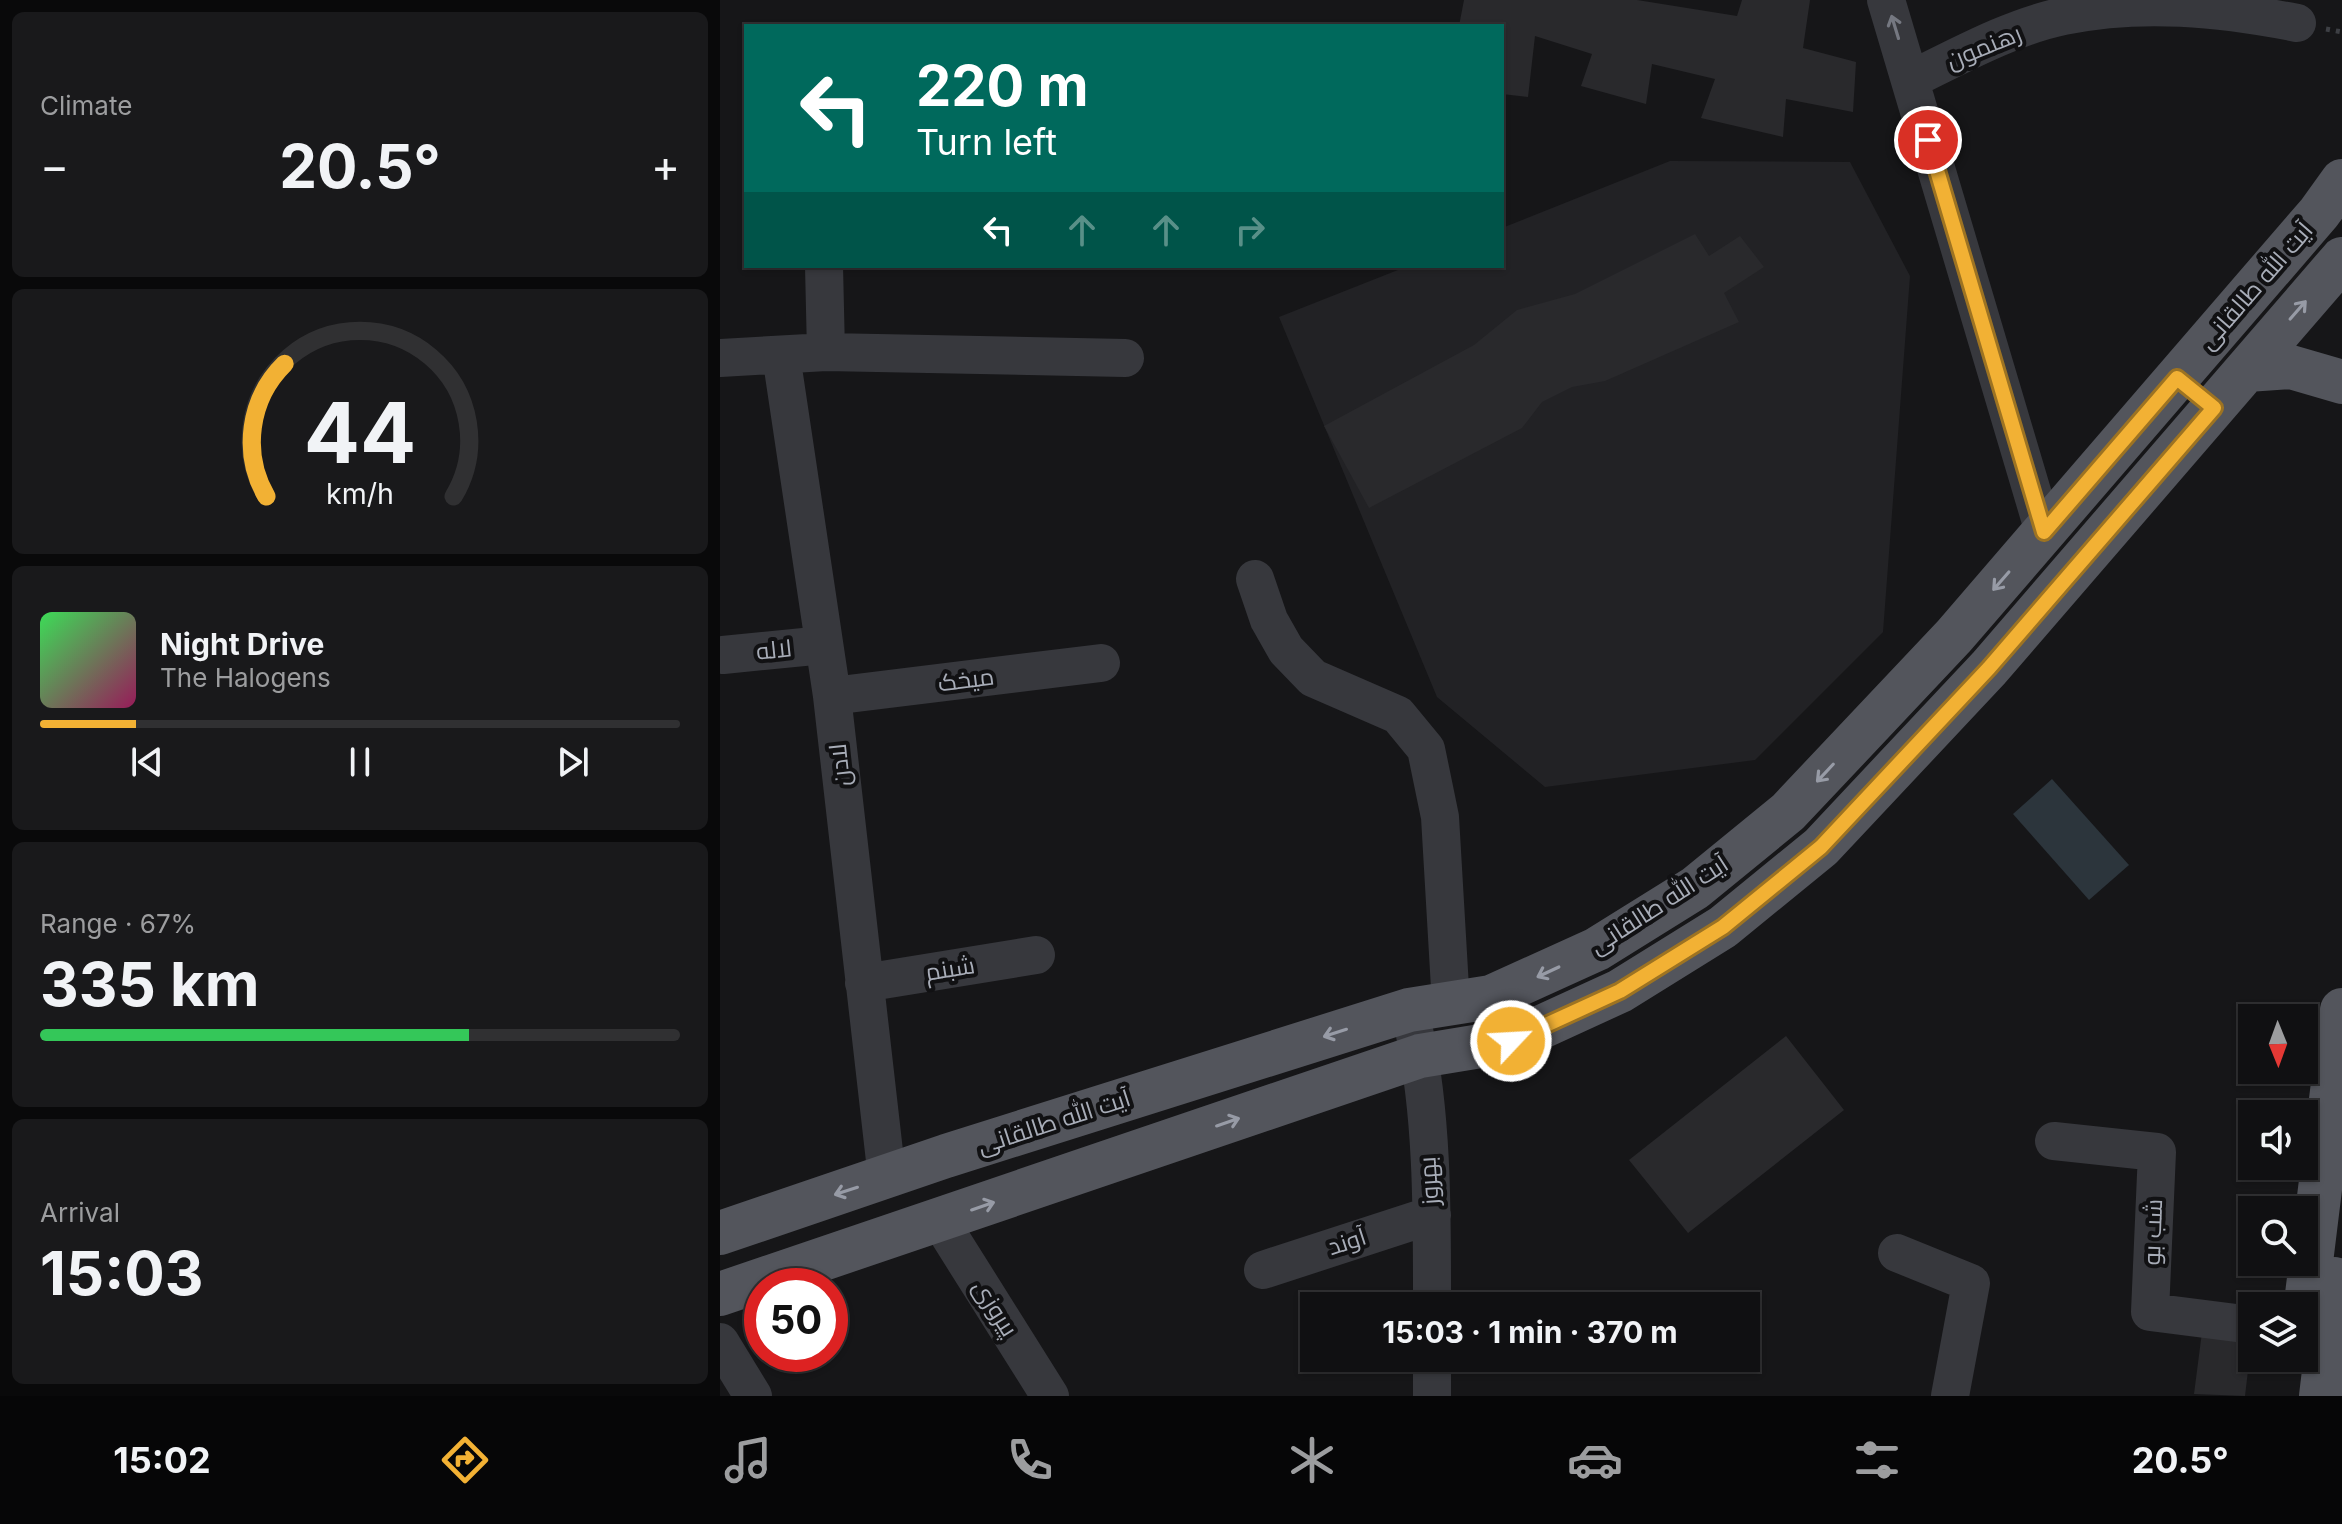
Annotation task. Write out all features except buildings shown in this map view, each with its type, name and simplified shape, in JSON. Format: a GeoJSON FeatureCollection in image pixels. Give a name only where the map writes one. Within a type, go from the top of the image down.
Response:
{"type":"FeatureCollection","features":[{"type":"Feature","properties":{"kind":"main road","name":"آیت الله طالقانی"},"geometry":{"type":"LineString","coordinates":[[720,1233],[1430,1007],[1491,997],[1597,949],[1695,888],[1788,812],[1954,636],[2319,213],[2342,181]]}},
{"type":"Feature","properties":{"kind":"main road","name":"آیت الله طالقانی"},"geometry":{"type":"LineString","coordinates":[[720,1294],[1420,1056],[1511,1041],[1620,991],[1723,927],[1821,847],[1989,668],[2342,259]]}},
{"type":"Feature","properties":{"kind":"main road"},"geometry":{"type":"LineString","coordinates":[[2247,370],[2291,367],[2342,382]]}},
{"type":"Feature","properties":{"kind":"main road"},"geometry":{"type":"LineString","coordinates":[[2177,378],[2214,408]]}},
{"type":"Feature","properties":{"kind":"main road"},"geometry":{"type":"LineString","coordinates":[[2307,1292],[2342,1010]]}},
{"type":"Feature","properties":{"kind":"main road"},"geometry":{"type":"LineString","coordinates":[[2321,1396],[2342,1225]]}},
{"type":"Feature","properties":{"kind":"main road"},"geometry":{"type":"LineString","coordinates":[[2294,1396],[2297,1372]]}},
{"type":"Feature","properties":{"kind":"street"},"geometry":{"type":"LineString","coordinates":[[1886,0],[2044,532]]}},
{"type":"Feature","properties":{"kind":"street","name":"رهنمون"},"geometry":{"type":"LineString","coordinates":[[1910,80],[1970,50],[2062,16],[2125,7],[2193,7],[2297,23]]}},
{"type":"Feature","properties":{"kind":"street"},"geometry":{"type":"LineString","coordinates":[[824,268],[826,352]]}},
{"type":"Feature","properties":{"kind":"street"},"geometry":{"type":"LineString","coordinates":[[720,358],[826,352],[1125,358]]}},
{"type":"Feature","properties":{"kind":"street","name":"لادن"},"geometry":{"type":"LineString","coordinates":[[781,355],[832,696],[887,1178]]}},
{"type":"Feature","properties":{"kind":"street","name":"بهروز"},"geometry":{"type":"LineString","coordinates":[[1255,579],[1269,620],[1286,650],[1313,678],[1398,715],[1426,749],[1440,817],[1430,1007],[1420,1056],[1432,1215],[1432,1292]]}},
{"type":"Feature","properties":{"kind":"street","name":"لاله"},"geometry":{"type":"LineString","coordinates":[[723,655],[824,645]]}},
{"type":"Feature","properties":{"kind":"street","name":"میخک"},"geometry":{"type":"LineString","coordinates":[[832,696],[1101,663]]}},
{"type":"Feature","properties":{"kind":"street","name":"شبنم"},"geometry":{"type":"LineString","coordinates":[[864,983],[1036,955]]}},
{"type":"Feature","properties":{"kind":"street","name":"شب بو"},"geometry":{"type":"LineString","coordinates":[[2054,1141],[2157,1152],[2150,1312],[2238,1323]]}},
{"type":"Feature","properties":{"kind":"street","name":"آوند"},"geometry":{"type":"LineString","coordinates":[[1263,1270],[1432,1215]]}},
{"type":"Feature","properties":{"kind":"street","name":"پیروزی"},"geometry":{"type":"LineString","coordinates":[[940,1221],[1050,1396]]}},
{"type":"Feature","properties":{"kind":"street"},"geometry":{"type":"LineString","coordinates":[[1897,1253],[1971,1283],[1950,1396]]}},
{"type":"Feature","properties":{"kind":"street"},"geometry":{"type":"LineString","coordinates":[[720,1342],[753,1396]]}},
{"type":"Feature","properties":{"kind":"street"},"geometry":{"type":"LineString","coordinates":[[1432,1372],[1432,1396]]}},
{"type":"Feature","properties":{"kind":"shaded area"},"geometry":{"type":"Polygon","coordinates":[[[1670,161],[1850,162],[1910,276],[1883,632],[1755,760],[1545,787],[1437,697],[1279,317],[1403,268],[1504,268],[1504,227],[1670,161]]]}},
{"type":"Feature","properties":{"kind":"shaded area"},"geometry":{"type":"Polygon","coordinates":[[[2052,779],[2129,865],[2089,900],[2013,814],[2052,779]]]}},
{"type":"Feature","properties":{"kind":"route"},"geometry":{"type":"LineString","coordinates":[[1511,1041],[1620,991],[1723,927],[1821,847],[1989,668],[2214,408],[2177,378],[2044,532],[1928,140]]}}]}
